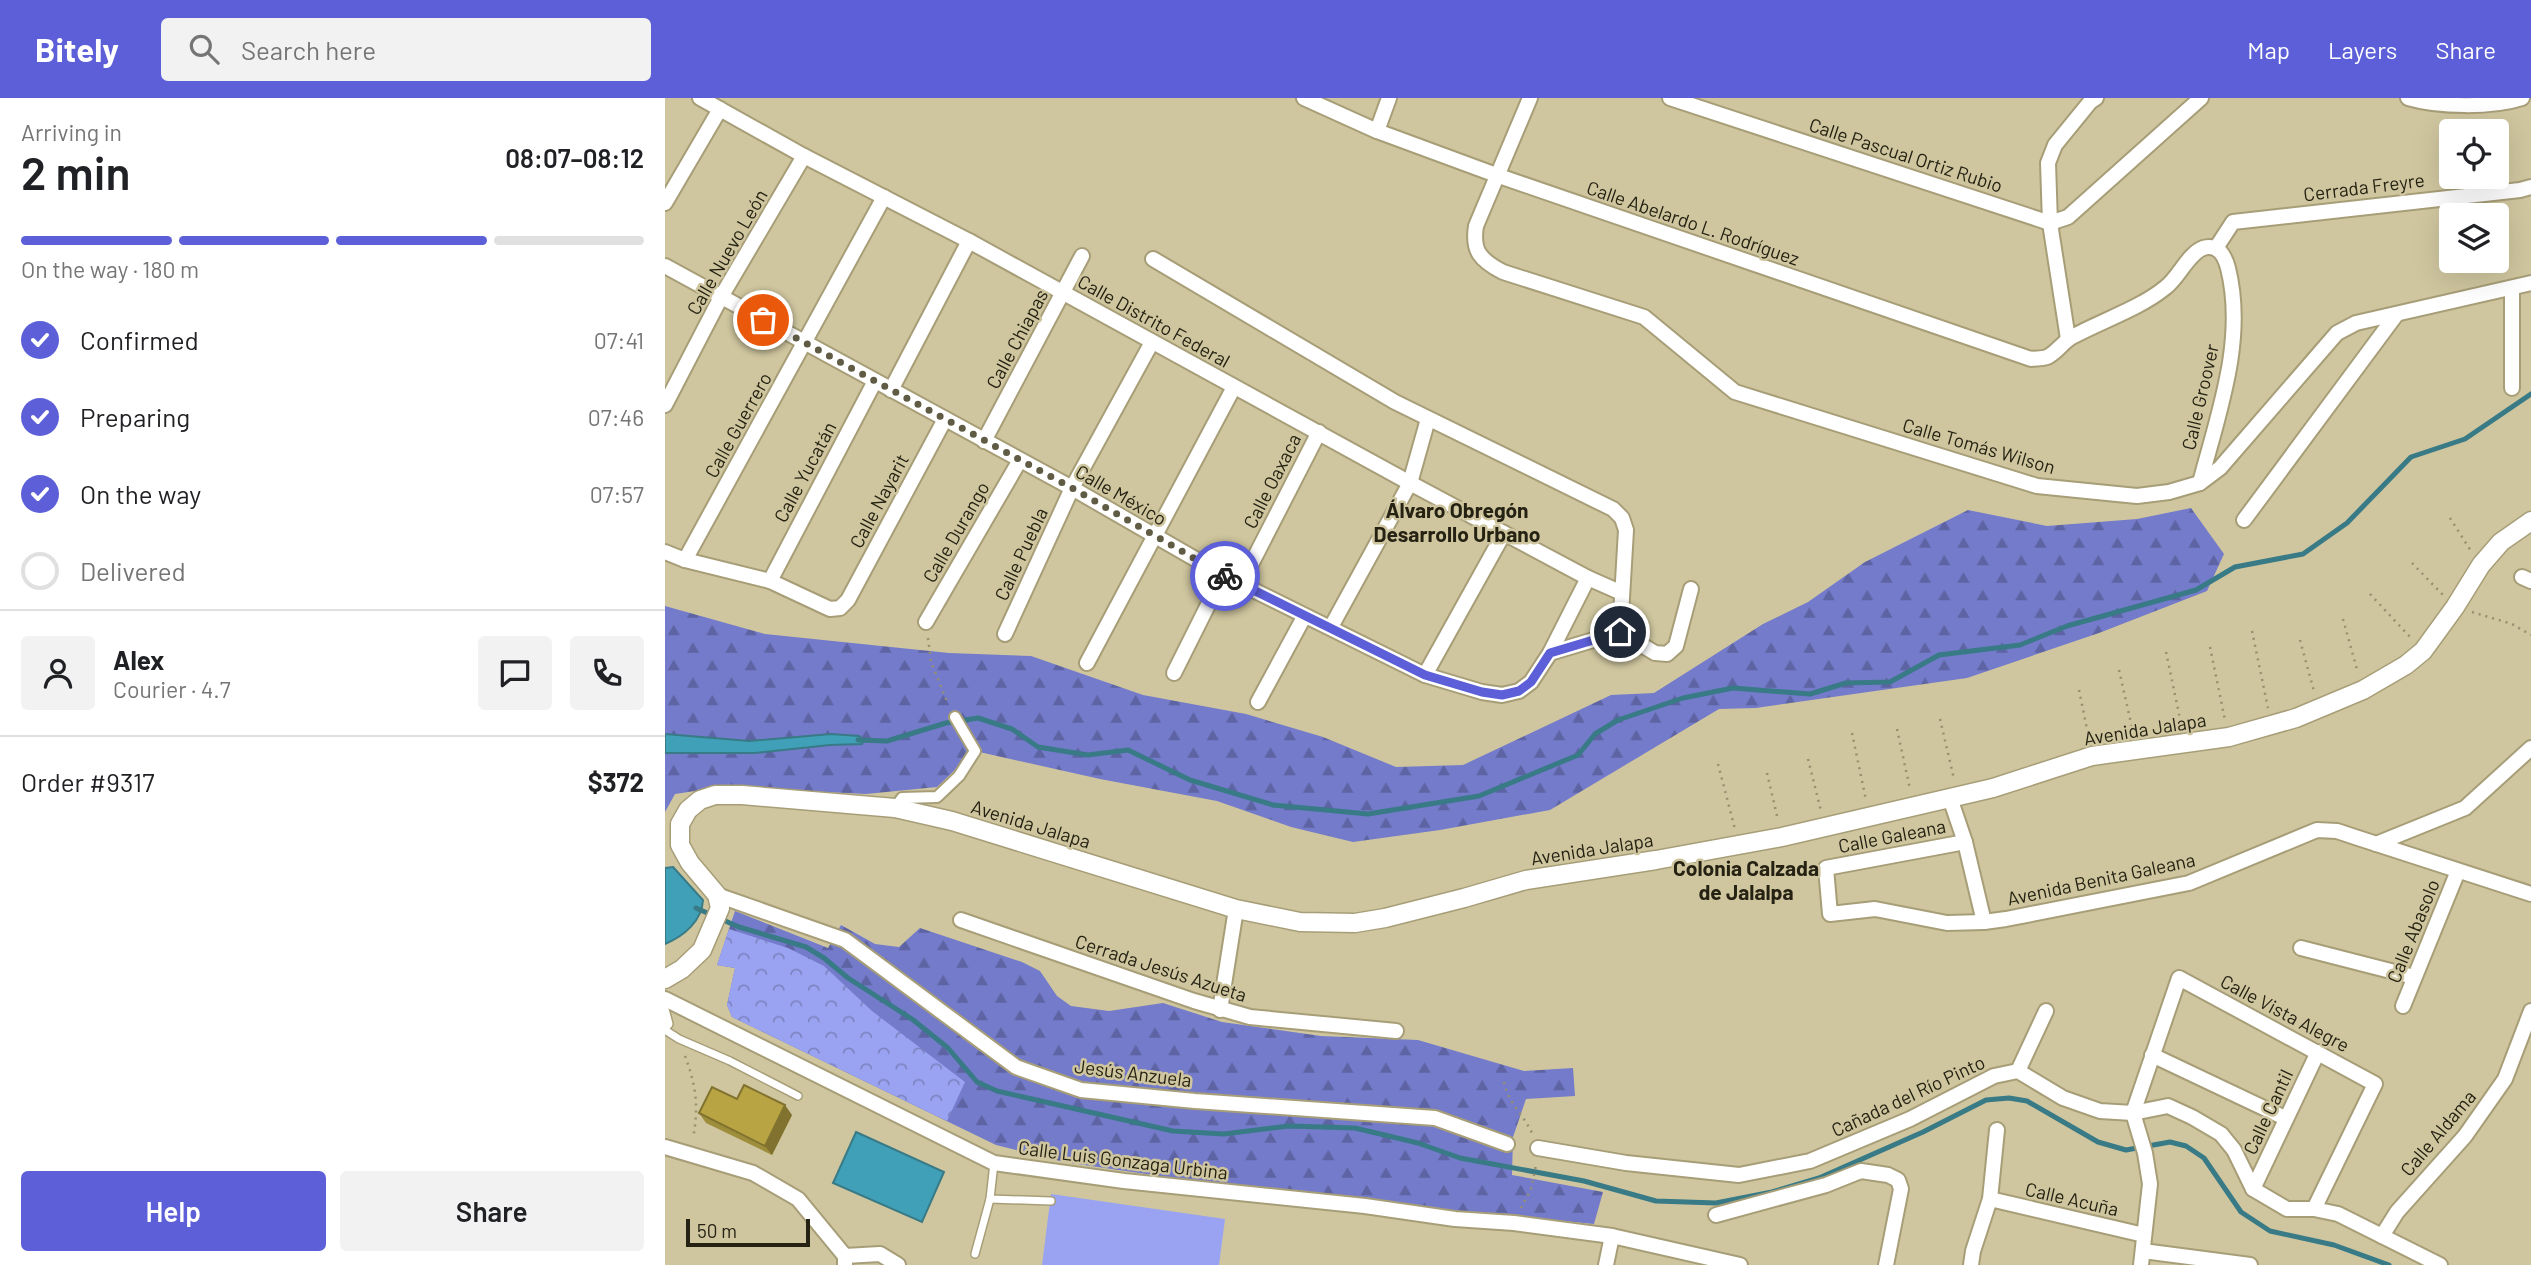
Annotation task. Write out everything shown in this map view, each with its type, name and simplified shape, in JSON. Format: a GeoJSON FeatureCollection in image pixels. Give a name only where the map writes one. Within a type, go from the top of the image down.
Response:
{"type":"FeatureCollection","features":[{"type":"Feature","properties":{"kind":"street","name":"Calle Distrito Federal"},"geometry":{"type":"LineString","coordinates":[[700,98],[804,156],[969,241],[1504,533],[1622,593]]}},
{"type":"Feature","properties":{"kind":"street","name":"Calle Abelardo L. Rodríguez"},"geometry":{"type":"LineString","coordinates":[[1304,98],[1377,131],[1499,176],[2031,359],[2047,357],[2069,339]]}},
{"type":"Feature","properties":{"kind":"street"},"geometry":{"type":"LineString","coordinates":[[1377,131],[1389,98]]}},
{"type":"Feature","properties":{"kind":"street"},"geometry":{"type":"LineString","coordinates":[[1499,176],[1530,98]]}},
{"type":"Feature","properties":{"kind":"street","name":"Calle Pascual Ortiz Rubio"},"geometry":{"type":"LineString","coordinates":[[1670,98],[2050,223]]}},
{"type":"Feature","properties":{"kind":"street"},"geometry":{"type":"LineString","coordinates":[[2050,223],[2068,217],[2201,98]]}},
{"type":"Feature","properties":{"kind":"street"},"geometry":{"type":"LineString","coordinates":[[2408,98],[2425,103],[2503,104],[2522,98]]}},
{"type":"Feature","properties":{"kind":"street"},"geometry":{"type":"LineString","coordinates":[[2088,99],[2055,145],[2048,163],[2050,223],[2069,339],[2147,300],[2167,287],[2203,248],[2216,248]]}},
{"type":"Feature","properties":{"kind":"street"},"geometry":{"type":"LineString","coordinates":[[665,203],[720,108]]}},
{"type":"Feature","properties":{"kind":"street","name":"Calle Nuevo León"},"geometry":{"type":"LineString","coordinates":[[665,405],[721,297],[804,156]]}},
{"type":"Feature","properties":{"kind":"street","name":"Calle Tomás Wilson"},"geometry":{"type":"LineString","coordinates":[[1499,176],[1476,226],[1474,242],[1480,256],[1490,265],[1503,272],[1644,317],[1735,392],[2037,486],[2137,496],[2169,492],[2200,483],[2220,468],[2245,441],[2337,333],[2356,323],[2531,283]]}},
{"type":"Feature","properties":{"kind":"street","name":"Cerrada Freyre"},"geometry":{"type":"LineString","coordinates":[[2216,248],[2233,222],[2531,187]]}},
{"type":"Feature","properties":{"kind":"street","name":"Calle Guerrero"},"geometry":{"type":"LineString","coordinates":[[684,560],[884,197]]}},
{"type":"Feature","properties":{"kind":"street"},"geometry":{"type":"LineString","coordinates":[[891,390],[969,241]]}},
{"type":"Feature","properties":{"kind":"street","name":"Calle Groover"},"geometry":{"type":"LineString","coordinates":[[2200,483],[2233,350],[2232,283],[2224,255],[2216,248]]}},
{"type":"Feature","properties":{"kind":"street","name":"Calle Chiapas"},"geometry":{"type":"LineString","coordinates":[[984,440],[1082,256]]}},
{"type":"Feature","properties":{"kind":"street"},"geometry":{"type":"LineString","coordinates":[[1153,259],[1395,402],[1612,509],[1622,518],[1626,530],[1620,632]]}},
{"type":"Feature","properties":{"kind":"street","name":"Calle México"},"geometry":{"type":"LineString","coordinates":[[665,266],[1072,488],[1223,575],[1425,675],[1482,692],[1502,695],[1519,691],[1531,682],[1550,653]]}},
{"type":"Feature","properties":{"kind":"street"},"geometry":{"type":"LineString","coordinates":[[2512,288],[2512,388]]}},
{"type":"Feature","properties":{"kind":"street"},"geometry":{"type":"LineString","coordinates":[[2244,520],[2396,314]]}},
{"type":"Feature","properties":{"kind":"street","name":"Calle Puebla"},"geometry":{"type":"LineString","coordinates":[[1006,634],[1072,488],[1152,342]]}},
{"type":"Feature","properties":{"kind":"street","name":"Calle Yucatán"},"geometry":{"type":"LineString","coordinates":[[770,581],[875,382]]}},
{"type":"Feature","properties":{"kind":"street"},"geometry":{"type":"LineString","coordinates":[[1087,663],[1234,387]]}},
{"type":"Feature","properties":{"kind":"street","name":"Calle Nayarit"},"geometry":{"type":"LineString","coordinates":[[770,581],[829,609],[840,608],[848,600],[945,419]]}},
{"type":"Feature","properties":{"kind":"street"},"geometry":{"type":"LineString","coordinates":[[1331,627],[1411,483],[1428,419]]}},
{"type":"Feature","properties":{"kind":"street","name":"Calle Oaxaca"},"geometry":{"type":"LineString","coordinates":[[1241,584],[1319,432]]}},
{"type":"Feature","properties":{"kind":"street","name":"Calle Durango"},"geometry":{"type":"LineString","coordinates":[[926,622],[1020,460]]}},
{"type":"Feature","properties":{"kind":"street","name":"Avenida Jalapa"},"geometry":{"type":"LineString","coordinates":[[718,902],[680,845],[680,824],[688,810],[700,800],[715,795],[895,808],[977,828],[1235,909],[1300,922],[1355,923],[1385,918],[1526,880],[1740,845],[1825,828],[2006,785],[2092,757],[2137,748],[2229,737],[2271,725],[2363,690],[2406,665],[2423,651],[2455,607],[2480,565],[2501,542],[2531,521]]}},
{"type":"Feature","properties":{"kind":"street"},"geometry":{"type":"LineString","coordinates":[[1425,675],[1504,533]]}},
{"type":"Feature","properties":{"kind":"street"},"geometry":{"type":"LineString","coordinates":[[665,552],[684,560],[770,581]]}},
{"type":"Feature","properties":{"kind":"street"},"geometry":{"type":"LineString","coordinates":[[1174,673],[1223,575]]}},
{"type":"Feature","properties":{"kind":"street"},"geometry":{"type":"LineString","coordinates":[[1550,653],[1588,578]]}},
{"type":"Feature","properties":{"kind":"street"},"geometry":{"type":"LineString","coordinates":[[1550,653],[1620,632],[1655,653],[1667,654],[1676,646],[1691,589]]}},
{"type":"Feature","properties":{"kind":"street"},"geometry":{"type":"LineString","coordinates":[[1258,702],[1304,617]]}},
{"type":"Feature","properties":{"kind":"street"},"geometry":{"type":"LineString","coordinates":[[895,808],[902,798],[937,797],[959,776],[975,751],[955,716]]}},
{"type":"Feature","properties":{"kind":"street"},"geometry":{"type":"LineString","coordinates":[[2375,844],[2465,808],[2531,748]]}},
{"type":"Feature","properties":{"kind":"street"},"geometry":{"type":"LineString","coordinates":[[1954,797],[1984,922]]}},
{"type":"Feature","properties":{"kind":"street","name":"Avenida Benita Galeana"},"geometry":{"type":"LineString","coordinates":[[1830,915],[1875,909],[1947,923],[1984,922],[2189,883],[2317,830],[2337,831],[2531,894]]}},
{"type":"Feature","properties":{"kind":"street","name":"Calle Galeana"},"geometry":{"type":"LineString","coordinates":[[1830,915],[1826,868],[1965,842]]}},
{"type":"Feature","properties":{"kind":"street","name":"Calle Abasolo"},"geometry":{"type":"LineString","coordinates":[[2403,1006],[2458,871]]}},
{"type":"Feature","properties":{"kind":"street"},"geometry":{"type":"LineString","coordinates":[[665,979],[682,969],[702,950],[718,902]]}},
{"type":"Feature","properties":{"kind":"street","name":"Jesús Anzuela"},"geometry":{"type":"LineString","coordinates":[[718,902],[845,940],[1016,1067],[1081,1090],[1435,1118],[1507,1144]]}},
{"type":"Feature","properties":{"kind":"street"},"geometry":{"type":"LineString","coordinates":[[1220,1010],[1235,909]]}},
{"type":"Feature","properties":{"kind":"street","name":"Cerrada Jesús Azueta"},"geometry":{"type":"LineString","coordinates":[[961,920],[1220,1010],[1250,1017],[1396,1031]]}},
{"type":"Feature","properties":{"kind":"street"},"geometry":{"type":"LineString","coordinates":[[2301,948],[2414,977]]}},
{"type":"Feature","properties":{"kind":"street","name":"Calle Vista Alegre"},"geometry":{"type":"LineString","coordinates":[[2133,1114],[2179,978],[2375,1084],[2314,1209]]}},
{"type":"Feature","properties":{"kind":"street","name":"Calle Luis Gonzaga Urbina"},"geometry":{"type":"LineString","coordinates":[[665,999],[994,1163],[1125,1181],[1612,1236],[1740,1265]]}},
{"type":"Feature","properties":{"kind":"street"},"geometry":{"type":"LineString","coordinates":[[2046,1011],[2018,1071],[2063,1098],[2100,1111],[2133,1114],[2168,1106],[2221,1134],[2234,1150],[2253,1189],[2287,1209],[2314,1209],[2339,1214],[2440,1265]]}},
{"type":"Feature","properties":{"kind":"street","name":"Calle Aldama"},"geometry":{"type":"LineString","coordinates":[[2382,1236],[2405,1203],[2465,1136],[2505,1079],[2531,1011]]}},
{"type":"Feature","properties":{"kind":"street","name":"Calle Cantil"},"geometry":{"type":"LineString","coordinates":[[2253,1189],[2318,1052]]}},
{"type":"Feature","properties":{"kind":"street"},"geometry":{"type":"LineString","coordinates":[[2152,1055],[2285,1118]]}},
{"type":"Feature","properties":{"kind":"street","name":"Cañada del Río Pinto"},"geometry":{"type":"LineString","coordinates":[[1538,1148],[1626,1163],[1739,1175],[1810,1161],[1910,1119],[1994,1076],[2018,1071]]}},
{"type":"Feature","properties":{"kind":"street"},"geometry":{"type":"LineString","coordinates":[[2133,1114],[2145,1153],[2150,1184],[2142,1258],[2250,1265]]}},
{"type":"Feature","properties":{"kind":"street"},"geometry":{"type":"LineString","coordinates":[[1971,1265],[1990,1199],[1997,1130]]}},
{"type":"Feature","properties":{"kind":"street"},"geometry":{"type":"LineString","coordinates":[[665,1147],[753,1173],[798,1199],[845,1261],[880,1254],[898,1265]]}},
{"type":"Feature","properties":{"kind":"street"},"geometry":{"type":"LineString","coordinates":[[1716,1215],[1826,1185],[1861,1171],[1888,1175],[1898,1180],[1901,1189],[1887,1265]]}},
{"type":"Feature","properties":{"kind":"street","name":"Calle Acuña"},"geometry":{"type":"LineString","coordinates":[[1990,1199],[2144,1235]]}},
{"type":"Feature","properties":{"kind":"street"},"geometry":{"type":"LineString","coordinates":[[1606,1265],[1612,1236]]}},
{"type":"Feature","properties":{"kind":"lane"},"geometry":{"type":"LineString","coordinates":[[665,1009],[669,1024],[665,1030],[798,1096]]}},
{"type":"Feature","properties":{"kind":"lane"},"geometry":{"type":"LineString","coordinates":[[975,1254],[990,1199],[994,1163]]}},
{"type":"Feature","properties":{"kind":"lane"},"geometry":{"type":"LineString","coordinates":[[990,1199],[1051,1201]]}},
{"type":"Feature","properties":{"kind":"path"},"geometry":{"type":"LineString","coordinates":[[2450,518],[2480,565]]}},
{"type":"Feature","properties":{"kind":"path"},"geometry":{"type":"LineString","coordinates":[[2412,563],[2455,607],[2512,624],[2531,635]]}},
{"type":"Feature","properties":{"kind":"path"},"geometry":{"type":"LineString","coordinates":[[2370,594],[2423,651]]}},
{"type":"Feature","properties":{"kind":"path"},"geometry":{"type":"LineString","coordinates":[[2343,619],[2363,690]]}},
{"type":"Feature","properties":{"kind":"path"},"geometry":{"type":"LineString","coordinates":[[926,622],[931,662],[955,716]]}},
{"type":"Feature","properties":{"kind":"path"},"geometry":{"type":"LineString","coordinates":[[2252,631],[2271,725]]}},
{"type":"Feature","properties":{"kind":"path"},"geometry":{"type":"LineString","coordinates":[[2300,640],[2318,708]]}},
{"type":"Feature","properties":{"kind":"path"},"geometry":{"type":"LineString","coordinates":[[2210,647],[2229,737]]}},
{"type":"Feature","properties":{"kind":"path"},"geometry":{"type":"LineString","coordinates":[[2167,652],[2185,744]]}},
{"type":"Feature","properties":{"kind":"path"},"geometry":{"type":"LineString","coordinates":[[2119,670],[2137,748]]}},
{"type":"Feature","properties":{"kind":"path"},"geometry":{"type":"LineString","coordinates":[[2079,690],[2092,757]]}},
{"type":"Feature","properties":{"kind":"path"},"geometry":{"type":"LineString","coordinates":[[1940,719],[1954,797]]}},
{"type":"Feature","properties":{"kind":"path"},"geometry":{"type":"LineString","coordinates":[[1898,729],[1913,806]]}},
{"type":"Feature","properties":{"kind":"path"},"geometry":{"type":"LineString","coordinates":[[1852,733],[1869,817]]}},
{"type":"Feature","properties":{"kind":"path"},"geometry":{"type":"LineString","coordinates":[[1808,758],[1825,828]]}},
{"type":"Feature","properties":{"kind":"path"},"geometry":{"type":"LineString","coordinates":[[1718,764],[1740,845]]}},
{"type":"Feature","properties":{"kind":"path"},"geometry":{"type":"LineString","coordinates":[[1767,773],[1782,837]]}},
{"type":"Feature","properties":{"kind":"path"},"geometry":{"type":"LineString","coordinates":[[679,1039],[695,1082],[697,1117],[690,1155]]}},
{"type":"Feature","properties":{"kind":"path"},"geometry":{"type":"LineString","coordinates":[[1504,1082],[1507,1097],[1527,1121]]}},
{"type":"Feature","properties":{"kind":"path"},"geometry":{"type":"LineString","coordinates":[[1514,1223],[1531,1189],[1536,1167]]}},
{"type":"Feature","properties":{"kind":"green space"},"geometry":{"type":"Polygon","coordinates":[[[2191,508],[2224,554],[2207,591],[2099,633],[1967,678],[1756,708],[1719,709],[1550,810],[1440,830],[1353,842],[1291,827],[1217,801],[1100,779],[975,751],[937,787],[866,794],[721,787],[675,794],[665,812],[665,753],[755,753],[862,744],[831,734],[749,741],[665,734],[665,606],[765,634],[949,653],[1031,656],[1143,695],[1246,714],[1323,737],[1396,767],[1463,765],[1611,695],[1654,693],[1763,624],[1808,602],[1865,562],[1968,510],[2047,526],[2137,519],[2191,508]]]}},
{"type":"Feature","properties":{"kind":"green space"},"geometry":{"type":"Polygon","coordinates":[[[735,911],[828,948],[841,925],[875,944],[899,947],[920,928],[1022,962],[1040,971],[1057,996],[1071,1006],[1109,1011],[1163,1003],[1222,1022],[1321,1036],[1418,1040],[1524,1071],[1573,1068],[1575,1096],[1526,1099],[1513,1137],[1512,1175],[1603,1192],[1594,1224],[1275,1193],[1064,1162],[996,1145],[732,1017],[727,1005],[735,968],[717,965],[735,911]]]}},
{"type":"Feature","properties":{"kind":"green space"},"geometry":{"type":"Polygon","coordinates":[[[729,929],[788,948],[824,966],[872,1011],[965,1082],[947,1121],[732,1017],[727,1005],[735,968],[717,965],[729,929]]]}},
{"type":"Feature","properties":{"kind":"green space"},"geometry":{"type":"Polygon","coordinates":[[[1051,1194],[1225,1219],[1219,1265],[1042,1265],[1051,1194]]]}},
{"type":"Feature","properties":{"kind":"shaded area"},"geometry":{"type":"Polygon","coordinates":[[[665,734],[749,741],[831,734],[859,736],[864,740],[862,744],[755,753],[665,753],[665,734]]]}},
{"type":"Feature","properties":{"kind":"shaded area"},"geometry":{"type":"Polygon","coordinates":[[[673,867],[703,900],[699,915],[691,927],[665,944],[665,868],[673,867]]]}},
{"type":"Feature","properties":{"kind":"shaded area"},"geometry":{"type":"Polygon","coordinates":[[[856,1132],[944,1172],[922,1222],[833,1183],[856,1132]]]}},
{"type":"Feature","properties":{"kind":"building"},"geometry":{"type":"Polygon","coordinates":[[[744,1085],[785,1105],[765,1146],[699,1113],[712,1087],[737,1099],[744,1085]]]}},
{"type":"Feature","properties":{"kind":"waterway"},"geometry":{"type":"LineString","coordinates":[[858,740],[887,741],[946,723],[978,718],[1012,729],[1038,747],[1088,755],[1128,750],[1190,780],[1273,805],[1368,814],[1479,796],[1578,755],[1595,734],[1618,720],[1683,698],[1733,688],[1810,694],[1846,683],[1890,682],[1939,655],[2020,645],[2067,626],[2196,590],[2235,567],[2303,554],[2347,523],[2411,457],[2465,439],[2531,394]]}},
{"type":"Feature","properties":{"kind":"waterway"},"geometry":{"type":"LineString","coordinates":[[696,908],[739,927],[806,947],[824,958],[848,978],[912,1019],[948,1048],[977,1082],[997,1091],[1173,1131],[1224,1134],[1289,1126],[1355,1128],[1418,1143],[1460,1158],[1584,1181],[1656,1201],[1716,1203],[1772,1192],[1819,1178],[1923,1132],[1986,1100],[2009,1098],[2027,1101],[2098,1142],[2126,1150],[2170,1142],[2186,1146],[2204,1158],[2241,1212],[2270,1231],[2334,1245],[2389,1265]]}},
{"type":"Feature","properties":{"kind":"way so far"},"geometry":{"type":"LineString","coordinates":[[763,320],[1072,488],[1225,576]]}},
{"type":"Feature","properties":{"kind":"district","name":"Álvaro Obregón Desarrollo Urbano"},"geometry":{"type":"Point","coordinates":[1457,523]}},
{"type":"Feature","properties":{"kind":"district","name":"Colonia Calzada de Jalalpa"},"geometry":{"type":"Point","coordinates":[1746,881]}},
{"type":"Feature","properties":{"kind":"route"},"geometry":{"type":"LineString","coordinates":[[1225,576],[1425,675],[1482,692],[1502,695],[1519,691],[1531,682],[1550,653],[1620,632]]}}]}
